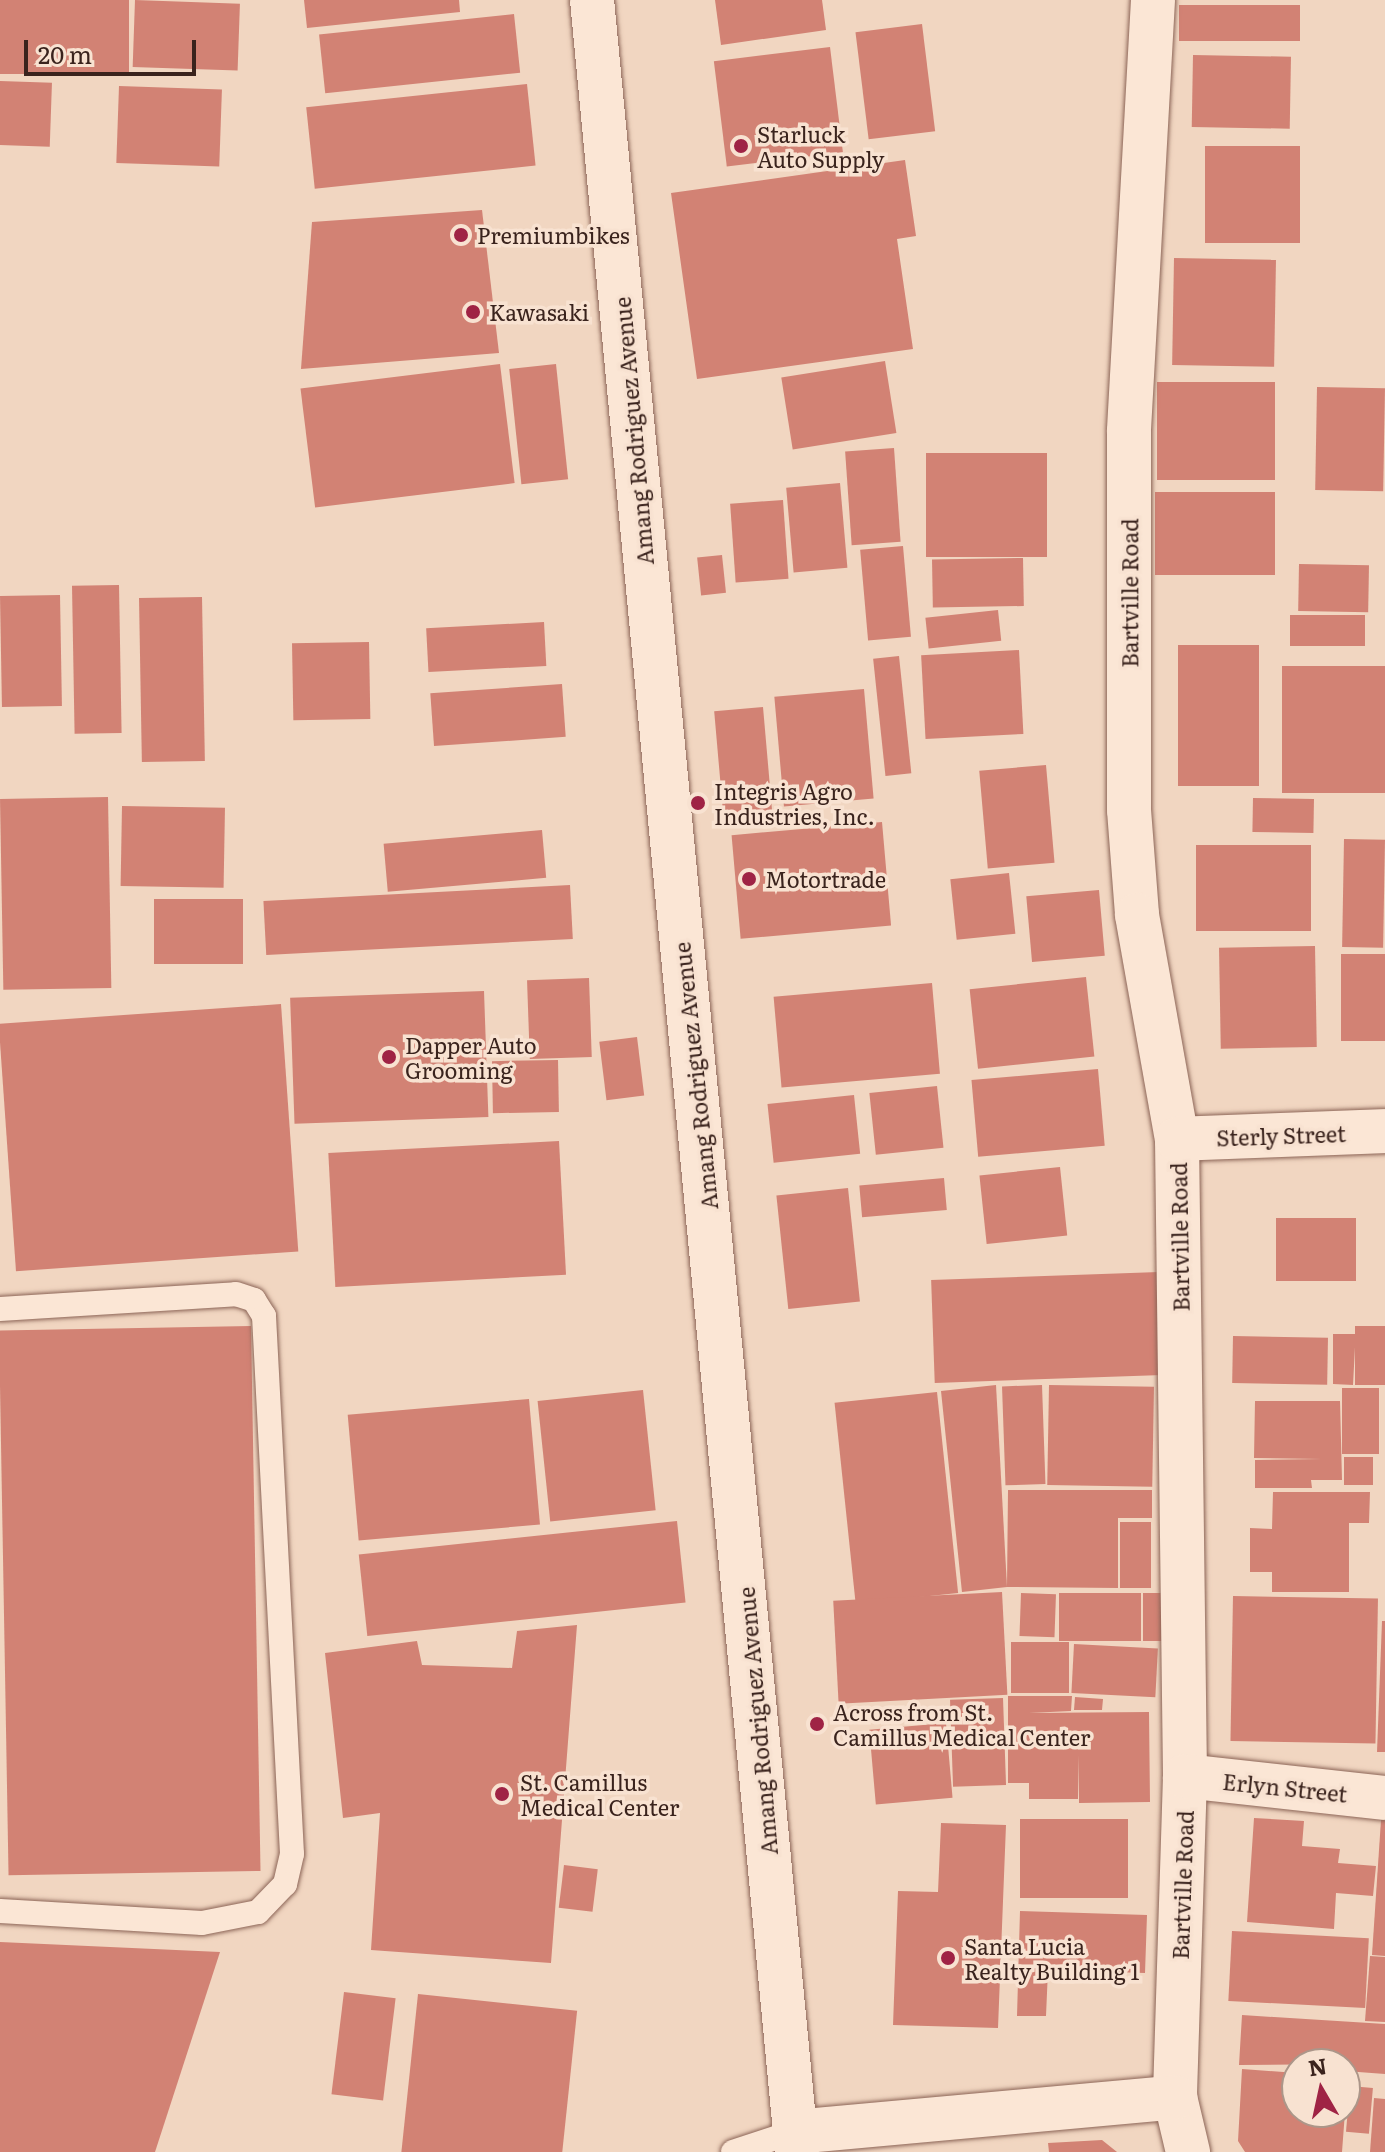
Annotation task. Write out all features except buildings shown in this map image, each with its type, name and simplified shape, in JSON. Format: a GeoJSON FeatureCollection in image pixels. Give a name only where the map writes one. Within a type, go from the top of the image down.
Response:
{"type":"FeatureCollection","features":[{"type":"Feature","properties":{"kind":"street","name":"Amang Rodriguez Avenue"},"geometry":{"type":"LineString","coordinates":[[592,0],[796,2142]]}},
{"type":"Feature","properties":{"kind":"street","name":"Bartville Road"},"geometry":{"type":"LineString","coordinates":[[1153,0],[1129,432],[1129,810],[1137,915],[1177,1139],[1185,1776],[1175,2097],[1188,2152]]}},
{"type":"Feature","properties":{"kind":"street","name":"Sterly Street"},"geometry":{"type":"LineString","coordinates":[[1177,1139],[1385,1131]]}},
{"type":"Feature","properties":{"kind":"street","name":"Erlyn Street"},"geometry":{"type":"LineString","coordinates":[[1185,1776],[1385,1798]]}},
{"type":"Feature","properties":{"kind":"street"},"geometry":{"type":"LineString","coordinates":[[796,2142],[1175,2097]]}},
{"type":"Feature","properties":{"kind":"lane"},"geometry":{"type":"LineString","coordinates":[[0,1309],[236,1294],[254,1300],[264,1316],[292,1854],[285,1884],[258,1912],[244,1915],[202,1923],[0,1911]]}},
{"type":"Feature","properties":{"kind":"lane"},"geometry":{"type":"LineString","coordinates":[[733,2152],[796,2142]]}},
{"type":"Feature","properties":{"kind":"place","name":"Starluck Auto Supply"},"geometry":{"type":"Point","coordinates":[741,146]}},
{"type":"Feature","properties":{"kind":"place","name":"Premiumbikes"},"geometry":{"type":"Point","coordinates":[461,235]}},
{"type":"Feature","properties":{"kind":"place","name":"Kawasaki"},"geometry":{"type":"Point","coordinates":[473,312]}},
{"type":"Feature","properties":{"kind":"place","name":"Integris Agro Industries, Inc."},"geometry":{"type":"Point","coordinates":[698,803]}},
{"type":"Feature","properties":{"kind":"place","name":"Motortrade"},"geometry":{"type":"Point","coordinates":[749,879]}},
{"type":"Feature","properties":{"kind":"place","name":"Dapper Auto Grooming"},"geometry":{"type":"Point","coordinates":[389,1057]}},
{"type":"Feature","properties":{"kind":"place","name":"Across from St. Camillus Medical Center"},"geometry":{"type":"Point","coordinates":[817,1724]}},
{"type":"Feature","properties":{"kind":"place","name":"St. Camillus Medical Center"},"geometry":{"type":"Point","coordinates":[502,1794]}},
{"type":"Feature","properties":{"kind":"place","name":"Santa Lucia Realty Building 1"},"geometry":{"type":"Point","coordinates":[948,1958]}}]}
